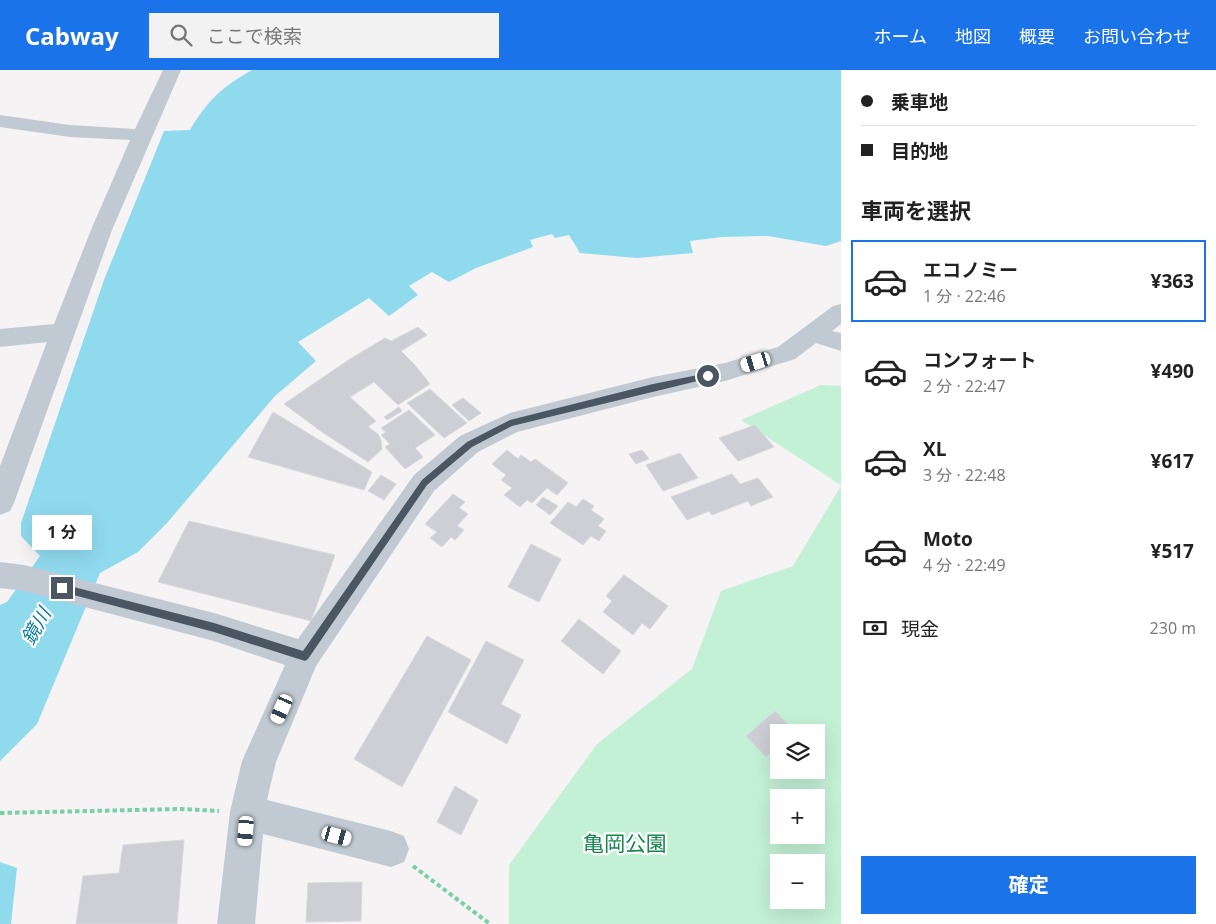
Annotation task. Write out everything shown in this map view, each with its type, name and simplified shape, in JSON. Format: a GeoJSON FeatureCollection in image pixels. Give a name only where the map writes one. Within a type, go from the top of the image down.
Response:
{"type":"FeatureCollection","features":[{"type":"Feature","properties":{"kind":"street"},"geometry":{"type":"LineString","coordinates":[[0,503],[61,332],[172,70]]}},
{"type":"Feature","properties":{"kind":"street"},"geometry":{"type":"LineString","coordinates":[[0,121],[70,130],[143,135]]}},
{"type":"Feature","properties":{"kind":"street"},"geometry":{"type":"LineString","coordinates":[[236,924],[247,812],[259,761],[305,656],[424,483],[469,444],[510,423],[653,387],[726,372],[786,353],[841,312]]}},
{"type":"Feature","properties":{"kind":"street"},"geometry":{"type":"LineString","coordinates":[[0,338],[61,332]]}},
{"type":"Feature","properties":{"kind":"street"},"geometry":{"type":"LineString","coordinates":[[813,334],[841,342]]}},
{"type":"Feature","properties":{"kind":"street"},"geometry":{"type":"LineString","coordinates":[[12,577],[214,628],[305,656]]}},
{"type":"Feature","properties":{"kind":"street"},"geometry":{"type":"LineString","coordinates":[[247,812],[390,849]]}},
{"type":"Feature","properties":{"kind":"path"},"geometry":{"type":"LineString","coordinates":[[0,813],[181,809],[247,812]]}},
{"type":"Feature","properties":{"kind":"path"},"geometry":{"type":"LineString","coordinates":[[390,849],[490,924]]}},
{"type":"Feature","properties":{"kind":"green space"},"geometry":{"type":"Polygon","coordinates":[[[821,385],[841,386],[841,485],[741,420],[821,385]]]}},
{"type":"Feature","properties":{"kind":"green space","name":"亀岡公園"},"geometry":{"type":"Polygon","coordinates":[[[841,486],[841,924],[509,924],[509,865],[597,744],[692,669],[721,591],[793,566],[841,486]]]}},
{"type":"Feature","properties":{"kind":"water","name":"鏡川"},"geometry":{"type":"Polygon","coordinates":[[[252,70],[841,70],[841,241],[826,246],[768,236],[722,237],[690,241],[693,253],[637,258],[580,253],[569,235],[555,238],[552,234],[530,240],[533,247],[476,268],[449,282],[432,272],[409,286],[418,295],[389,316],[369,298],[298,342],[316,361],[275,396],[167,523],[138,552],[100,573],[37,724],[0,761],[0,605],[7,602],[40,556],[21,536],[21,523],[104,280],[164,131],[190,130],[216,96],[232,82],[252,70]]]}},
{"type":"Feature","properties":{"kind":"water"},"geometry":{"type":"Polygon","coordinates":[[[0,862],[17,868],[11,924],[0,924],[0,862]]]}},
{"type":"Feature","properties":{"kind":"building"},"geometry":{"type":"Polygon","coordinates":[[[418,327],[427,335],[401,351],[430,384],[398,405],[374,382],[350,397],[376,421],[368,427],[378,434],[382,449],[368,462],[284,404],[350,359],[385,338],[391,341],[418,327]]]}},
{"type":"Feature","properties":{"kind":"building"},"geometry":{"type":"Polygon","coordinates":[[[430,389],[467,423],[444,438],[407,403],[430,389]]]}},
{"type":"Feature","properties":{"kind":"building"},"geometry":{"type":"Polygon","coordinates":[[[463,398],[481,413],[469,421],[452,405],[463,398]]]}},
{"type":"Feature","properties":{"kind":"building"},"geometry":{"type":"Polygon","coordinates":[[[399,407],[402,411],[387,420],[384,417],[399,407]]]}},
{"type":"Feature","properties":{"kind":"building"},"geometry":{"type":"Polygon","coordinates":[[[409,410],[435,435],[415,448],[423,457],[405,469],[385,447],[390,444],[381,435],[386,432],[381,428],[409,410]]]}},
{"type":"Feature","properties":{"kind":"building"},"geometry":{"type":"Polygon","coordinates":[[[273,412],[372,472],[364,490],[248,457],[273,412]]]}},
{"type":"Feature","properties":{"kind":"building"},"geometry":{"type":"Polygon","coordinates":[[[755,425],[774,447],[738,461],[719,438],[755,425]]]}},
{"type":"Feature","properties":{"kind":"building"},"geometry":{"type":"Polygon","coordinates":[[[507,450],[518,459],[521,455],[531,462],[535,459],[568,483],[557,495],[547,488],[532,503],[527,500],[520,507],[504,495],[512,488],[501,480],[506,475],[492,464],[507,450]]]}},
{"type":"Feature","properties":{"kind":"building"},"geometry":{"type":"Polygon","coordinates":[[[642,450],[649,459],[636,464],[629,454],[642,450]]]}},
{"type":"Feature","properties":{"kind":"building"},"geometry":{"type":"Polygon","coordinates":[[[680,453],[698,478],[663,491],[646,465],[680,453]]]}},
{"type":"Feature","properties":{"kind":"building"},"geometry":{"type":"Polygon","coordinates":[[[732,474],[740,484],[758,478],[773,497],[751,506],[748,501],[712,515],[709,511],[687,520],[671,497],[732,474]]]}},
{"type":"Feature","properties":{"kind":"building"},"geometry":{"type":"Polygon","coordinates":[[[381,475],[396,484],[384,500],[368,491],[381,475]]]}},
{"type":"Feature","properties":{"kind":"building"},"geometry":{"type":"Polygon","coordinates":[[[453,494],[465,502],[459,508],[468,514],[457,526],[464,530],[455,540],[451,537],[442,547],[430,538],[437,532],[425,524],[453,494]]]}},
{"type":"Feature","properties":{"kind":"building"},"geometry":{"type":"Polygon","coordinates":[[[543,497],[558,506],[550,515],[536,505],[543,497]]]}},
{"type":"Feature","properties":{"kind":"building"},"geometry":{"type":"Polygon","coordinates":[[[583,499],[594,506],[591,510],[604,519],[598,526],[606,531],[599,541],[591,536],[583,545],[550,523],[568,502],[576,507],[583,499]]]}},
{"type":"Feature","properties":{"kind":"building"},"geometry":{"type":"Polygon","coordinates":[[[189,521],[335,555],[311,621],[158,582],[189,521]]]}},
{"type":"Feature","properties":{"kind":"building"},"geometry":{"type":"Polygon","coordinates":[[[531,544],[561,559],[539,602],[508,587],[531,544]]]}},
{"type":"Feature","properties":{"kind":"building"},"geometry":{"type":"Polygon","coordinates":[[[624,575],[668,606],[650,629],[642,623],[633,635],[603,612],[612,601],[606,596],[624,575]]]}},
{"type":"Feature","properties":{"kind":"building"},"geometry":{"type":"Polygon","coordinates":[[[579,619],[621,651],[603,674],[561,641],[579,619]]]}},
{"type":"Feature","properties":{"kind":"building"},"geometry":{"type":"Polygon","coordinates":[[[427,636],[471,660],[402,787],[354,759],[427,636]]]}},
{"type":"Feature","properties":{"kind":"building"},"geometry":{"type":"Polygon","coordinates":[[[486,641],[524,660],[501,704],[521,715],[507,744],[448,712],[486,641]]]}},
{"type":"Feature","properties":{"kind":"building"},"geometry":{"type":"Polygon","coordinates":[[[775,711],[787,724],[770,724],[770,754],[766,757],[746,736],[775,711]]]}},
{"type":"Feature","properties":{"kind":"building"},"geometry":{"type":"Polygon","coordinates":[[[455,786],[478,800],[461,835],[437,822],[455,786]]]}},
{"type":"Feature","properties":{"kind":"building"},"geometry":{"type":"Polygon","coordinates":[[[184,840],[177,924],[76,924],[83,876],[119,873],[123,845],[184,840]]]}},
{"type":"Feature","properties":{"kind":"building"},"geometry":{"type":"Polygon","coordinates":[[[362,882],[361,921],[306,922],[308,883],[362,882]]]}},
{"type":"Feature","properties":{"kind":"route"},"geometry":{"type":"LineString","coordinates":[[62,588],[214,628],[305,656],[424,483],[469,444],[510,423],[653,387],[708,376]]}}]}
